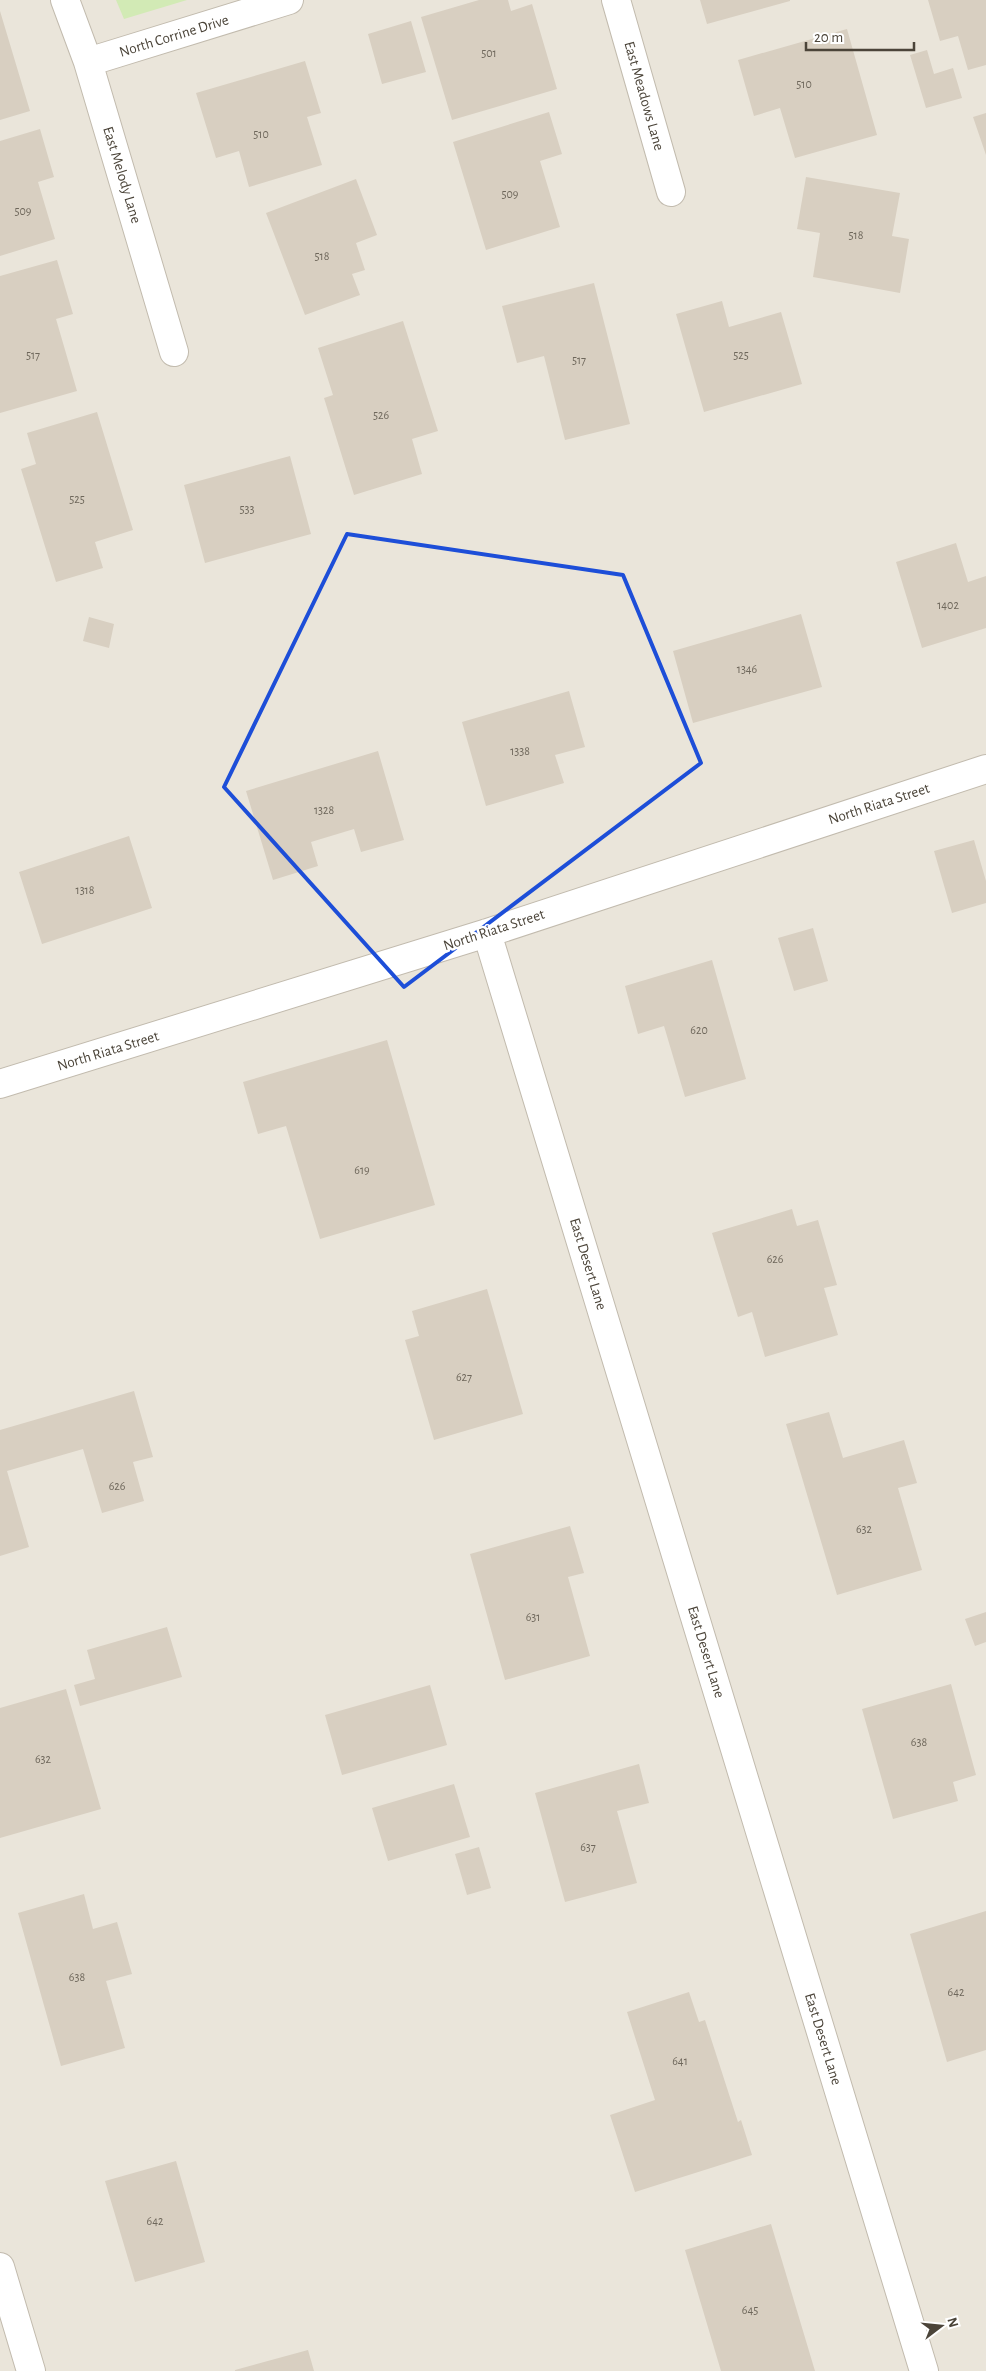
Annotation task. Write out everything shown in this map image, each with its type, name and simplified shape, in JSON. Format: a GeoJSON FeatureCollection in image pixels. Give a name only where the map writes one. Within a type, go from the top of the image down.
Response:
{"type":"FeatureCollection","features":[{"type":"Feature","properties":{"kind":"street","name":"East Melody Lane"},"geometry":{"type":"LineString","coordinates":[[65,0],[88,62],[174,352]]}},
{"type":"Feature","properties":{"kind":"street","name":"North Corrine Drive"},"geometry":{"type":"LineString","coordinates":[[88,62],[289,0]]}},
{"type":"Feature","properties":{"kind":"street","name":"East Meadows Lane"},"geometry":{"type":"LineString","coordinates":[[616,0],[671,192]]}},
{"type":"Feature","properties":{"kind":"street","name":"North Riata Street"},"geometry":{"type":"LineString","coordinates":[[0,1084],[487,933],[986,769]]}},
{"type":"Feature","properties":{"kind":"street","name":"East Desert Lane"},"geometry":{"type":"LineString","coordinates":[[487,933],[924,2371]]}},
{"type":"Feature","properties":{"kind":"street"},"geometry":{"type":"LineString","coordinates":[[0,2268],[31,2371]]}},
{"type":"Feature","properties":{"kind":"highlighted area"},"geometry":{"type":"Polygon","coordinates":[[[347,534],[623,575],[701,763],[404,987],[224,787],[347,534]]]}},
{"type":"Feature","properties":{"kind":"shaded area"},"geometry":{"type":"Polygon","coordinates":[[[0,0],[986,0],[986,2371],[0,2371],[0,0]]]}},
{"type":"Feature","properties":{"kind":"green space"},"geometry":{"type":"Polygon","coordinates":[[[116,0],[187,0],[124,19],[116,0]]]}},
{"type":"Feature","properties":{"kind":"building"},"geometry":{"type":"Polygon","coordinates":[[[479,0],[508,0],[511,11],[532,4],[557,89],[452,120],[421,17],[479,0]]]}},
{"type":"Feature","properties":{"kind":"building"},"geometry":{"type":"Polygon","coordinates":[[[700,0],[790,0],[790,1],[707,24],[700,0]]]}},
{"type":"Feature","properties":{"kind":"building"},"geometry":{"type":"Polygon","coordinates":[[[928,0],[986,0],[986,65],[968,70],[958,36],[940,41],[928,0]]]}},
{"type":"Feature","properties":{"kind":"building"},"geometry":{"type":"Polygon","coordinates":[[[0,11],[30,111],[0,120],[0,11]]]}},
{"type":"Feature","properties":{"kind":"building"},"geometry":{"type":"Polygon","coordinates":[[[411,21],[426,72],[382,84],[368,34],[411,21]]]}},
{"type":"Feature","properties":{"kind":"building"},"geometry":{"type":"Polygon","coordinates":[[[847,29],[877,135],[795,158],[780,108],[754,116],[738,60],[847,29]]]}},
{"type":"Feature","properties":{"kind":"building"},"geometry":{"type":"Polygon","coordinates":[[[927,50],[934,74],[953,68],[962,98],[926,108],[910,55],[927,50]]]}},
{"type":"Feature","properties":{"kind":"building"},"geometry":{"type":"Polygon","coordinates":[[[305,61],[321,113],[307,117],[322,165],[249,187],[239,151],[216,158],[196,93],[305,61]]]}},
{"type":"Feature","properties":{"kind":"building"},"geometry":{"type":"Polygon","coordinates":[[[549,112],[562,154],[540,161],[560,227],[486,250],[453,142],[549,112]]]}},
{"type":"Feature","properties":{"kind":"building"},"geometry":{"type":"Polygon","coordinates":[[[986,113],[986,155],[973,117],[986,113]]]}},
{"type":"Feature","properties":{"kind":"building"},"geometry":{"type":"Polygon","coordinates":[[[40,129],[54,177],[38,182],[55,239],[0,256],[0,141],[40,129]]]}},
{"type":"Feature","properties":{"kind":"building"},"geometry":{"type":"Polygon","coordinates":[[[806,177],[900,193],[892,236],[909,239],[900,293],[813,277],[820,233],[797,229],[806,177]]]}},
{"type":"Feature","properties":{"kind":"building"},"geometry":{"type":"Polygon","coordinates":[[[356,179],[377,235],[356,243],[365,270],[352,274],[360,295],[305,315],[266,213],[356,179]]]}},
{"type":"Feature","properties":{"kind":"building"},"geometry":{"type":"Polygon","coordinates":[[[57,260],[73,314],[56,319],[77,391],[0,413],[0,276],[57,260]]]}},
{"type":"Feature","properties":{"kind":"building"},"geometry":{"type":"Polygon","coordinates":[[[594,283],[630,424],[565,440],[544,356],[517,363],[502,306],[594,283]]]}},
{"type":"Feature","properties":{"kind":"building"},"geometry":{"type":"Polygon","coordinates":[[[722,301],[729,327],[781,312],[802,384],[704,412],[676,314],[722,301]]]}},
{"type":"Feature","properties":{"kind":"building"},"geometry":{"type":"Polygon","coordinates":[[[403,321],[438,431],[412,439],[422,474],[354,495],[324,398],[333,395],[318,348],[403,321]]]}},
{"type":"Feature","properties":{"kind":"building"},"geometry":{"type":"Polygon","coordinates":[[[97,412],[133,530],[95,542],[103,568],[56,582],[21,469],[36,464],[27,433],[97,412]]]}},
{"type":"Feature","properties":{"kind":"building"},"geometry":{"type":"Polygon","coordinates":[[[290,456],[311,534],[205,563],[184,485],[290,456]]]}},
{"type":"Feature","properties":{"kind":"building"},"geometry":{"type":"Polygon","coordinates":[[[956,543],[968,582],[986,576],[986,628],[922,648],[896,562],[956,543]]]}},
{"type":"Feature","properties":{"kind":"building"},"geometry":{"type":"Polygon","coordinates":[[[801,614],[822,687],[693,723],[673,651],[801,614]]]}},
{"type":"Feature","properties":{"kind":"building"},"geometry":{"type":"Polygon","coordinates":[[[89,617],[114,624],[109,648],[83,641],[89,617]]]}},
{"type":"Feature","properties":{"kind":"building"},"geometry":{"type":"Polygon","coordinates":[[[569,691],[585,747],[555,755],[564,783],[486,806],[462,722],[569,691]]]}},
{"type":"Feature","properties":{"kind":"building"},"geometry":{"type":"Polygon","coordinates":[[[378,751],[404,840],[361,852],[354,829],[311,842],[318,866],[273,880],[246,791],[378,751]]]}},
{"type":"Feature","properties":{"kind":"building"},"geometry":{"type":"Polygon","coordinates":[[[129,836],[152,908],[42,944],[19,872],[129,836]]]}},
{"type":"Feature","properties":{"kind":"building"},"geometry":{"type":"Polygon","coordinates":[[[974,840],[986,881],[986,903],[952,913],[934,851],[974,840]]]}},
{"type":"Feature","properties":{"kind":"building"},"geometry":{"type":"Polygon","coordinates":[[[813,928],[828,981],[794,991],[778,938],[813,928]]]}},
{"type":"Feature","properties":{"kind":"building"},"geometry":{"type":"Polygon","coordinates":[[[712,960],[746,1079],[685,1097],[664,1026],[638,1034],[625,986],[712,960]]]}},
{"type":"Feature","properties":{"kind":"building"},"geometry":{"type":"Polygon","coordinates":[[[387,1040],[435,1205],[320,1239],[286,1126],[258,1134],[243,1082],[387,1040]]]}},
{"type":"Feature","properties":{"kind":"building"},"geometry":{"type":"Polygon","coordinates":[[[792,1209],[797,1226],[818,1220],[837,1285],[824,1288],[838,1335],[765,1357],[752,1312],[738,1317],[712,1233],[792,1209]]]}},
{"type":"Feature","properties":{"kind":"building"},"geometry":{"type":"Polygon","coordinates":[[[487,1289],[523,1414],[434,1440],[405,1340],[419,1336],[412,1311],[487,1289]]]}},
{"type":"Feature","properties":{"kind":"building"},"geometry":{"type":"Polygon","coordinates":[[[134,1391],[153,1457],[133,1462],[144,1501],[102,1513],[83,1449],[7,1471],[29,1547],[0,1556],[0,1430],[134,1391]]]}},
{"type":"Feature","properties":{"kind":"building"},"geometry":{"type":"Polygon","coordinates":[[[829,1412],[843,1458],[904,1440],[917,1483],[898,1488],[922,1570],[837,1595],[786,1424],[829,1412]]]}},
{"type":"Feature","properties":{"kind":"building"},"geometry":{"type":"Polygon","coordinates":[[[570,1526],[584,1573],[568,1577],[590,1656],[505,1680],[470,1554],[570,1526]]]}},
{"type":"Feature","properties":{"kind":"building"},"geometry":{"type":"Polygon","coordinates":[[[986,1612],[986,1642],[975,1646],[965,1619],[986,1612]]]}},
{"type":"Feature","properties":{"kind":"building"},"geometry":{"type":"Polygon","coordinates":[[[167,1627],[182,1677],[80,1706],[74,1685],[95,1679],[87,1650],[167,1627]]]}},
{"type":"Feature","properties":{"kind":"building"},"geometry":{"type":"Polygon","coordinates":[[[951,1684],[976,1775],[953,1782],[958,1801],[893,1819],[862,1709],[951,1684]]]}},
{"type":"Feature","properties":{"kind":"building"},"geometry":{"type":"Polygon","coordinates":[[[430,1685],[447,1745],[342,1775],[325,1715],[430,1685]]]}},
{"type":"Feature","properties":{"kind":"building"},"geometry":{"type":"Polygon","coordinates":[[[66,1689],[101,1809],[0,1838],[0,1708],[66,1689]]]}},
{"type":"Feature","properties":{"kind":"building"},"geometry":{"type":"Polygon","coordinates":[[[639,1764],[649,1803],[617,1811],[637,1883],[565,1902],[535,1793],[639,1764]]]}},
{"type":"Feature","properties":{"kind":"building"},"geometry":{"type":"Polygon","coordinates":[[[454,1784],[470,1837],[388,1861],[372,1808],[454,1784]]]}},
{"type":"Feature","properties":{"kind":"building"},"geometry":{"type":"Polygon","coordinates":[[[479,1847],[491,1888],[467,1895],[455,1854],[479,1847]]]}},
{"type":"Feature","properties":{"kind":"building"},"geometry":{"type":"Polygon","coordinates":[[[84,1894],[93,1929],[117,1922],[132,1974],[106,1981],[125,2048],[61,2066],[18,1913],[84,1894]]]}},
{"type":"Feature","properties":{"kind":"building"},"geometry":{"type":"Polygon","coordinates":[[[986,1911],[986,2050],[947,2062],[910,1934],[986,1911]]]}},
{"type":"Feature","properties":{"kind":"building"},"geometry":{"type":"Polygon","coordinates":[[[689,1992],[699,2022],[705,2020],[738,2122],[741,2120],[752,2155],[635,2192],[610,2115],[655,2100],[627,2012],[689,1992]]]}},
{"type":"Feature","properties":{"kind":"building"},"geometry":{"type":"Polygon","coordinates":[[[176,2161],[205,2262],[135,2282],[105,2181],[176,2161]]]}},
{"type":"Feature","properties":{"kind":"building"},"geometry":{"type":"Polygon","coordinates":[[[771,2224],[815,2371],[721,2371],[685,2250],[771,2224]]]}},
{"type":"Feature","properties":{"kind":"building"},"geometry":{"type":"Polygon","coordinates":[[[308,2350],[314,2371],[235,2371],[235,2370],[308,2350]]]}}]}
